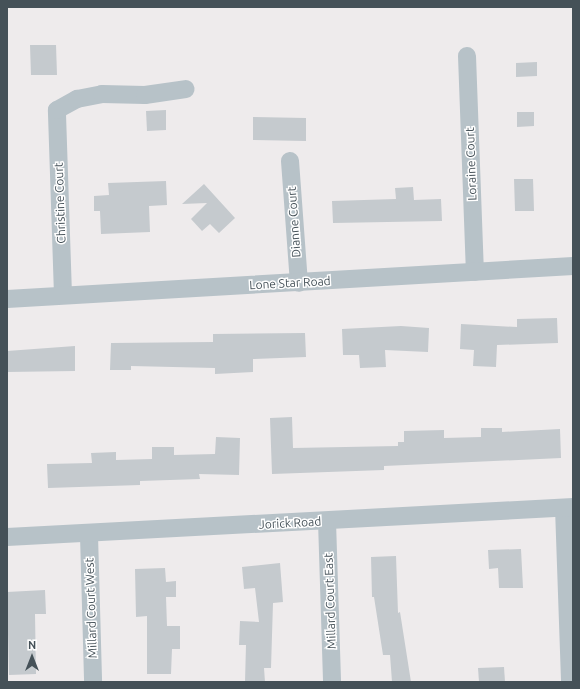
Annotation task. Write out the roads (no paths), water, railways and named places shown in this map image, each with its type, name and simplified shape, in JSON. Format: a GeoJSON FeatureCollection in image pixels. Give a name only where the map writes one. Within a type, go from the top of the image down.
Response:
{"type":"FeatureCollection","features":[{"type":"Feature","properties":{"kind":"street","name":"Loraine Court"},"geometry":{"type":"LineString","coordinates":[[467,56],[475,272]]}},
{"type":"Feature","properties":{"kind":"street","name":"Christine Court"},"geometry":{"type":"LineString","coordinates":[[63,295],[57,110],[77,100],[102,94],[145,95],[186,89]]}},
{"type":"Feature","properties":{"kind":"street","name":"Dianne Court"},"geometry":{"type":"LineString","coordinates":[[290,161],[299,283]]}},
{"type":"Feature","properties":{"kind":"street","name":"Lone Star Road"},"geometry":{"type":"LineString","coordinates":[[7,299],[573,266]]}},
{"type":"Feature","properties":{"kind":"street","name":"Jorick Road"},"geometry":{"type":"LineString","coordinates":[[7,537],[89,535],[568,507]]}},
{"type":"Feature","properties":{"kind":"street"},"geometry":{"type":"LineString","coordinates":[[568,507],[570,682]]}},
{"type":"Feature","properties":{"kind":"street","name":"Millard Court East"},"geometry":{"type":"LineString","coordinates":[[327,521],[332,682]]}},
{"type":"Feature","properties":{"kind":"street","name":"Millard Court West"},"geometry":{"type":"LineString","coordinates":[[89,535],[93,682]]}}]}
